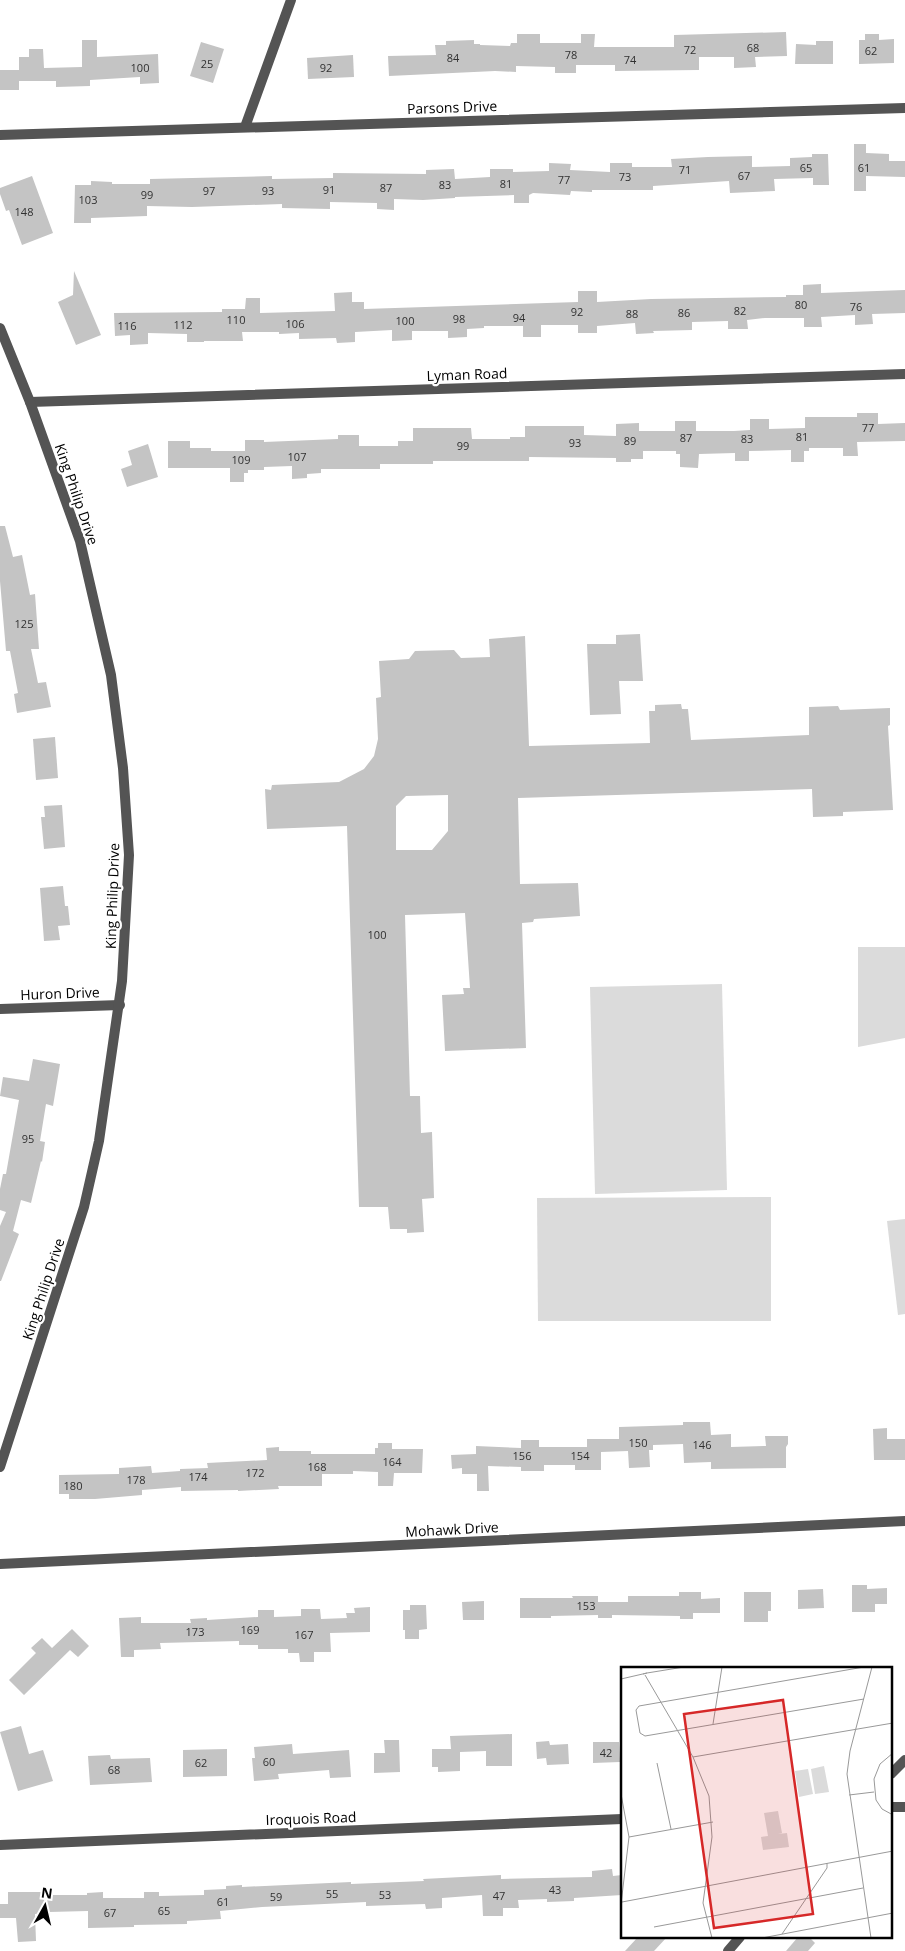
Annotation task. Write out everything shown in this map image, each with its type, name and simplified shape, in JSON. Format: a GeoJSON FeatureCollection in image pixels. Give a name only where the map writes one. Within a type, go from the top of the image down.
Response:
{"type":"FeatureCollection","features":[{"type":"Feature","properties":{"kind":"street"},"geometry":{"type":"LineString","coordinates":[[245,127],[291,0]]}},
{"type":"Feature","properties":{"kind":"street","name":"Parsons Drive"},"geometry":{"type":"LineString","coordinates":[[0,135],[905,108]]}},
{"type":"Feature","properties":{"kind":"street","name":"King Philip Drive"},"geometry":{"type":"LineString","coordinates":[[0,328],[30,402],[80,541],[110,675],[123,768],[129,855],[120,1005],[99,1141],[84,1207],[0,1467]]}},
{"type":"Feature","properties":{"kind":"street","name":"Lyman Road"},"geometry":{"type":"LineString","coordinates":[[30,402],[905,374]]}},
{"type":"Feature","properties":{"kind":"street","name":"Huron Drive"},"geometry":{"type":"LineString","coordinates":[[0,1009],[120,1005]]}},
{"type":"Feature","properties":{"kind":"street","name":"Mohawk Drive"},"geometry":{"type":"LineString","coordinates":[[0,1564],[905,1521]]}},
{"type":"Feature","properties":{"kind":"street"},"geometry":{"type":"LineString","coordinates":[[892,1773],[905,1760]]}},
{"type":"Feature","properties":{"kind":"street"},"geometry":{"type":"LineString","coordinates":[[892,1807],[905,1807]]}},
{"type":"Feature","properties":{"kind":"street","name":"Iroquois Road"},"geometry":{"type":"LineString","coordinates":[[0,1845],[621,1819]]}},
{"type":"Feature","properties":{"kind":"street"},"geometry":{"type":"LineString","coordinates":[[728,1951],[739,1938]]}},
{"type":"Feature","properties":{"kind":"shaded area"},"geometry":{"type":"Polygon","coordinates":[[[858,947],[905,947],[905,1038],[858,1047],[858,947]]]}},
{"type":"Feature","properties":{"kind":"shaded area"},"geometry":{"type":"Polygon","coordinates":[[[722,984],[727,1190],[595,1194],[590,987],[722,984]]]}},
{"type":"Feature","properties":{"kind":"shaded area"},"geometry":{"type":"Polygon","coordinates":[[[771,1197],[771,1321],[538,1321],[537,1198],[771,1197]]]}},
{"type":"Feature","properties":{"kind":"shaded area"},"geometry":{"type":"Polygon","coordinates":[[[905,1219],[905,1314],[898,1315],[887,1221],[905,1219]]]}},
{"type":"Feature","properties":{"kind":"building"},"geometry":{"type":"Polygon","coordinates":[[[786,32],[787,56],[755,57],[756,67],[734,68],[734,57],[699,57],[699,70],[615,71],[615,65],[576,65],[576,73],[555,73],[555,67],[516,66],[516,72],[495,71],[389,76],[388,56],[436,55],[435,45],[446,45],[446,41],[474,40],[474,44],[480,45],[510,46],[511,43],[517,43],[517,34],[540,34],[540,43],[581,43],[581,34],[595,34],[594,47],[674,47],[674,35],[786,32]]]}},
{"type":"Feature","properties":{"kind":"building"},"geometry":{"type":"Polygon","coordinates":[[[865,34],[879,34],[879,40],[894,39],[894,63],[859,64],[859,40],[865,40],[865,34]]]}},
{"type":"Feature","properties":{"kind":"building"},"geometry":{"type":"Polygon","coordinates":[[[82,40],[97,40],[97,57],[158,54],[159,83],[140,84],[140,77],[90,80],[90,86],[56,87],[56,81],[19,81],[19,90],[0,90],[0,70],[19,70],[19,57],[29,57],[29,49],[43,49],[44,68],[82,67],[82,40]]]}},
{"type":"Feature","properties":{"kind":"building"},"geometry":{"type":"Polygon","coordinates":[[[816,41],[833,41],[833,64],[795,64],[796,44],[816,45],[816,41]]]}},
{"type":"Feature","properties":{"kind":"building"},"geometry":{"type":"Polygon","coordinates":[[[201,42],[224,49],[213,83],[190,76],[201,42]]]}},
{"type":"Feature","properties":{"kind":"building"},"geometry":{"type":"Polygon","coordinates":[[[353,55],[354,77],[308,79],[307,58],[353,55]]]}},
{"type":"Feature","properties":{"kind":"building"},"geometry":{"type":"Polygon","coordinates":[[[854,144],[866,144],[866,153],[889,154],[889,161],[905,161],[905,177],[866,176],[866,191],[854,191],[854,144]]]}},
{"type":"Feature","properties":{"kind":"building"},"geometry":{"type":"Polygon","coordinates":[[[812,154],[828,154],[829,185],[813,185],[813,178],[774,179],[775,191],[730,193],[729,181],[653,186],[653,190],[571,191],[570,195],[533,193],[529,195],[529,203],[514,203],[514,195],[423,200],[394,199],[394,210],[377,209],[377,203],[330,202],[330,209],[282,208],[282,204],[192,207],[147,206],[147,216],[91,218],[91,223],[74,223],[75,185],[91,185],[91,181],[112,182],[112,184],[150,184],[150,179],[272,176],[272,179],[333,178],[333,173],[426,174],[426,170],[454,169],[455,179],[490,177],[490,169],[513,169],[513,172],[549,171],[549,163],[571,164],[570,170],[610,172],[610,163],[632,163],[632,167],[672,167],[671,159],[752,156],[752,167],[790,166],[790,158],[812,157],[812,154]]]}},
{"type":"Feature","properties":{"kind":"building"},"geometry":{"type":"Polygon","coordinates":[[[32,176],[53,233],[22,245],[9,210],[6,211],[0,194],[0,188],[32,176]]]}},
{"type":"Feature","properties":{"kind":"building"},"geometry":{"type":"Polygon","coordinates":[[[74,271],[101,335],[76,345],[58,302],[73,295],[74,271]]]}},
{"type":"Feature","properties":{"kind":"building"},"geometry":{"type":"Polygon","coordinates":[[[821,284],[821,293],[905,290],[905,313],[872,314],[873,324],[855,325],[855,315],[821,317],[822,327],[804,327],[804,318],[765,318],[747,320],[748,329],[728,329],[728,321],[692,322],[692,330],[653,331],[654,333],[636,334],[635,323],[597,326],[597,333],[578,333],[578,325],[541,325],[541,337],[523,337],[523,326],[484,326],[484,328],[467,329],[467,337],[448,338],[448,331],[412,331],[412,340],[392,341],[392,330],[355,332],[355,342],[337,343],[336,338],[299,339],[299,333],[279,334],[279,332],[242,332],[243,341],[204,342],[187,342],[187,334],[148,333],[148,344],[130,345],[130,335],[115,336],[114,313],[222,312],[222,309],[245,309],[246,298],[260,298],[260,313],[335,311],[334,293],[352,292],[352,302],[364,302],[364,309],[578,302],[578,291],[597,291],[597,302],[651,299],[786,297],[786,295],[803,295],[803,285],[821,284]]]}},
{"type":"Feature","properties":{"kind":"building"},"geometry":{"type":"Polygon","coordinates":[[[857,413],[878,413],[878,424],[905,423],[905,441],[857,442],[858,456],[843,456],[843,448],[809,448],[809,451],[804,451],[804,462],[791,462],[791,450],[749,451],[749,461],[735,461],[735,453],[699,454],[698,468],[680,467],[680,454],[676,454],[676,451],[643,451],[643,459],[631,459],[631,462],[616,462],[616,458],[529,457],[529,461],[433,461],[433,464],[380,464],[380,469],[321,469],[321,473],[307,474],[307,478],[292,479],[292,466],[264,467],[264,470],[248,470],[248,473],[244,473],[244,482],[230,482],[230,468],[168,468],[168,441],[190,441],[190,448],[211,448],[211,451],[245,451],[245,440],[264,440],[264,442],[338,439],[338,435],[359,435],[359,446],[398,446],[398,441],[413,441],[413,428],[471,428],[472,439],[510,439],[510,437],[525,437],[525,426],[584,426],[584,435],[616,436],[616,424],[639,423],[639,431],[675,431],[675,421],[696,421],[696,431],[734,431],[750,430],[750,419],[769,419],[769,429],[805,428],[805,417],[857,417],[857,413]]]}},
{"type":"Feature","properties":{"kind":"building"},"geometry":{"type":"Polygon","coordinates":[[[148,444],[158,477],[127,487],[121,469],[132,465],[128,451],[148,444]]]}},
{"type":"Feature","properties":{"kind":"building"},"geometry":{"type":"Polygon","coordinates":[[[0,526],[5,526],[13,557],[22,555],[30,595],[35,594],[39,649],[31,649],[38,683],[46,682],[51,707],[17,713],[14,694],[18,693],[10,651],[6,651],[0,581],[0,526]]]}},
{"type":"Feature","properties":{"kind":"building"},"geometry":{"type":"Polygon","coordinates":[[[640,634],[643,681],[619,681],[621,714],[590,715],[587,644],[616,644],[616,635],[640,634]]]}},
{"type":"Feature","properties":{"kind":"building"},"geometry":{"type":"Polygon","coordinates":[[[525,636],[529,746],[650,743],[649,711],[655,711],[655,705],[681,704],[682,709],[688,709],[691,740],[809,735],[809,707],[838,706],[840,710],[890,708],[890,725],[888,726],[893,810],[843,812],[843,816],[813,817],[812,789],[518,798],[520,884],[578,883],[580,916],[534,919],[533,922],[522,923],[526,1048],[445,1051],[442,995],[464,994],[463,988],[470,988],[465,913],[405,915],[410,1096],[420,1096],[421,1133],[432,1132],[434,1198],[422,1199],[424,1232],[407,1233],[407,1229],[390,1229],[388,1207],[359,1207],[347,826],[267,829],[265,789],[271,790],[272,785],[339,782],[364,769],[374,756],[378,739],[376,698],[381,697],[379,661],[409,659],[415,651],[454,650],[461,658],[490,657],[489,639],[525,636]],[[448,795],[406,796],[396,806],[396,850],[432,850],[448,831],[448,795]]]}},
{"type":"Feature","properties":{"kind":"building"},"geometry":{"type":"Polygon","coordinates":[[[55,737],[58,778],[36,780],[33,739],[55,737]]]}},
{"type":"Feature","properties":{"kind":"building"},"geometry":{"type":"Polygon","coordinates":[[[62,805],[65,847],[44,849],[41,817],[45,817],[44,806],[62,805]]]}},
{"type":"Feature","properties":{"kind":"building"},"geometry":{"type":"Polygon","coordinates":[[[63,886],[65,906],[68,906],[70,925],[58,926],[60,940],[44,941],[40,888],[63,886]]]}},
{"type":"Feature","properties":{"kind":"building"},"geometry":{"type":"Polygon","coordinates":[[[33,1059],[60,1064],[53,1106],[46,1104],[40,1141],[45,1142],[42,1162],[31,1203],[21,1200],[13,1231],[19,1234],[0,1281],[0,1226],[6,1212],[0,1210],[0,1189],[3,1174],[6,1174],[19,1100],[0,1096],[3,1077],[29,1081],[33,1059]]]}},
{"type":"Feature","properties":{"kind":"building"},"geometry":{"type":"Polygon","coordinates":[[[683,1422],[710,1422],[711,1435],[731,1434],[731,1447],[766,1446],[765,1436],[788,1436],[786,1468],[711,1469],[711,1462],[684,1463],[683,1444],[653,1445],[653,1450],[649,1450],[650,1467],[629,1468],[628,1451],[601,1452],[601,1470],[575,1470],[575,1465],[544,1465],[544,1471],[521,1471],[521,1467],[488,1466],[489,1491],[477,1491],[477,1474],[462,1474],[462,1468],[452,1469],[451,1455],[476,1454],[476,1446],[521,1448],[521,1440],[539,1440],[539,1447],[587,1447],[587,1439],[619,1439],[619,1427],[683,1425],[683,1422]]]}},
{"type":"Feature","properties":{"kind":"building"},"geometry":{"type":"Polygon","coordinates":[[[887,1428],[887,1439],[905,1439],[905,1460],[874,1460],[873,1429],[887,1428]]]}},
{"type":"Feature","properties":{"kind":"building"},"geometry":{"type":"Polygon","coordinates":[[[378,1443],[392,1443],[392,1449],[423,1449],[422,1473],[394,1473],[393,1486],[378,1486],[378,1472],[353,1471],[353,1474],[322,1474],[322,1486],[278,1486],[279,1489],[238,1491],[181,1491],[181,1487],[142,1490],[142,1495],[95,1499],[69,1499],[69,1494],[59,1494],[59,1475],[119,1474],[119,1468],[151,1466],[152,1473],[208,1468],[207,1463],[267,1460],[266,1448],[279,1447],[279,1451],[311,1451],[311,1454],[375,1454],[375,1448],[378,1448],[378,1443]]]}},
{"type":"Feature","properties":{"kind":"building"},"geometry":{"type":"Polygon","coordinates":[[[852,1585],[867,1585],[867,1589],[887,1588],[887,1604],[875,1604],[875,1612],[852,1612],[852,1585]]]}},
{"type":"Feature","properties":{"kind":"building"},"geometry":{"type":"Polygon","coordinates":[[[823,1589],[824,1608],[798,1609],[798,1590],[823,1589]]]}},
{"type":"Feature","properties":{"kind":"building"},"geometry":{"type":"Polygon","coordinates":[[[679,1592],[701,1592],[701,1599],[720,1598],[720,1613],[693,1613],[693,1619],[680,1619],[680,1616],[612,1615],[612,1618],[598,1618],[598,1615],[520,1618],[520,1598],[598,1596],[598,1602],[628,1602],[628,1596],[679,1596],[679,1592]]]}},
{"type":"Feature","properties":{"kind":"building"},"geometry":{"type":"Polygon","coordinates":[[[744,1592],[771,1592],[771,1611],[768,1611],[768,1622],[744,1622],[744,1592]]]}},
{"type":"Feature","properties":{"kind":"building"},"geometry":{"type":"Polygon","coordinates":[[[484,1601],[484,1620],[463,1620],[462,1602],[484,1601]]]}},
{"type":"Feature","properties":{"kind":"building"},"geometry":{"type":"Polygon","coordinates":[[[410,1605],[426,1605],[427,1629],[419,1630],[419,1639],[405,1639],[403,1610],[410,1610],[410,1605]]]}},
{"type":"Feature","properties":{"kind":"building"},"geometry":{"type":"Polygon","coordinates":[[[370,1607],[370,1632],[330,1633],[331,1652],[314,1652],[314,1662],[300,1662],[299,1653],[288,1653],[288,1649],[258,1649],[258,1645],[239,1645],[239,1641],[160,1643],[161,1649],[134,1650],[134,1657],[121,1657],[119,1618],[141,1617],[141,1623],[191,1623],[190,1619],[258,1617],[258,1610],[274,1610],[274,1617],[301,1616],[301,1609],[320,1609],[321,1619],[347,1618],[346,1613],[355,1613],[354,1608],[370,1607]]]}},
{"type":"Feature","properties":{"kind":"building"},"geometry":{"type":"Polygon","coordinates":[[[72,1629],[89,1646],[78,1657],[70,1650],[24,1695],[9,1680],[36,1653],[31,1648],[42,1638],[52,1648],[72,1629]]]}},
{"type":"Feature","properties":{"kind":"building"},"geometry":{"type":"Polygon","coordinates":[[[21,1726],[29,1754],[43,1750],[53,1781],[18,1791],[0,1732],[21,1726]]]}},
{"type":"Feature","properties":{"kind":"building"},"geometry":{"type":"Polygon","coordinates":[[[512,1734],[512,1766],[486,1766],[486,1751],[460,1752],[460,1771],[438,1772],[438,1767],[432,1767],[432,1749],[451,1749],[450,1736],[512,1734]]]}},
{"type":"Feature","properties":{"kind":"building"},"geometry":{"type":"Polygon","coordinates":[[[384,1740],[399,1740],[400,1772],[374,1773],[374,1753],[385,1753],[384,1740]]]}},
{"type":"Feature","properties":{"kind":"building"},"geometry":{"type":"Polygon","coordinates":[[[549,1741],[550,1745],[568,1744],[569,1764],[547,1765],[546,1758],[537,1759],[536,1742],[549,1741]]]}},
{"type":"Feature","properties":{"kind":"building"},"geometry":{"type":"Polygon","coordinates":[[[593,1742],[619,1742],[620,1762],[593,1763],[593,1742]]]}},
{"type":"Feature","properties":{"kind":"building"},"geometry":{"type":"Polygon","coordinates":[[[292,1744],[293,1754],[349,1750],[351,1777],[330,1778],[329,1770],[278,1774],[279,1779],[254,1781],[252,1758],[255,1758],[254,1747],[292,1744]]]}},
{"type":"Feature","properties":{"kind":"building"},"geometry":{"type":"Polygon","coordinates":[[[227,1749],[227,1776],[183,1777],[183,1750],[227,1749]]]}},
{"type":"Feature","properties":{"kind":"building"},"geometry":{"type":"Polygon","coordinates":[[[110,1755],[111,1759],[150,1758],[152,1782],[90,1785],[88,1756],[110,1755]]]}},
{"type":"Feature","properties":{"kind":"building"},"geometry":{"type":"Polygon","coordinates":[[[612,1869],[613,1876],[621,1875],[621,1895],[574,1898],[574,1901],[547,1902],[547,1899],[518,1900],[519,1908],[503,1908],[503,1916],[483,1916],[482,1895],[442,1898],[442,1908],[426,1909],[425,1904],[366,1906],[366,1902],[262,1907],[220,1911],[221,1919],[187,1921],[187,1924],[134,1925],[134,1927],[88,1928],[88,1911],[49,1912],[35,1914],[36,1941],[18,1942],[16,1918],[0,1918],[0,1904],[8,1904],[8,1892],[49,1892],[49,1895],[87,1895],[87,1893],[103,1892],[103,1898],[144,1898],[144,1892],[159,1892],[159,1896],[204,1895],[204,1890],[226,1889],[226,1886],[242,1885],[242,1887],[351,1882],[351,1884],[501,1875],[501,1879],[592,1877],[592,1871],[612,1869]]]}},
{"type":"Feature","properties":{"kind":"building"},"geometry":{"type":"Polygon","coordinates":[[[637,1938],[666,1938],[654,1951],[625,1951],[637,1938]]]}},
{"type":"Feature","properties":{"kind":"building"},"geometry":{"type":"Polygon","coordinates":[[[797,1938],[810,1938],[815,1943],[808,1951],[786,1951],[797,1938]]]}}]}
